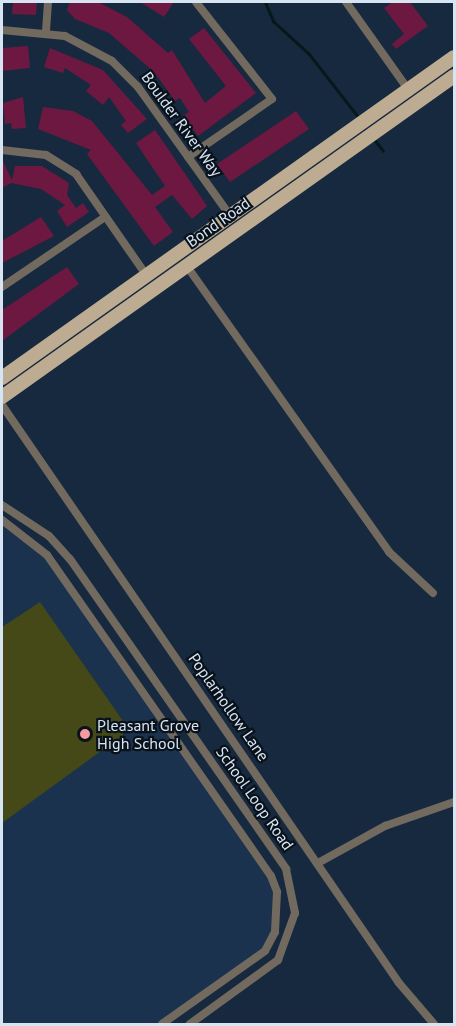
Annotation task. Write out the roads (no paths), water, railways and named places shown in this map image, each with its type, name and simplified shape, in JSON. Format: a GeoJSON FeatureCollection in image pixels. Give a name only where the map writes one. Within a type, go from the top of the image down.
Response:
{"type":"FeatureCollection","features":[{"type":"Feature","properties":{"kind":"main road","name":"Bond Road"},"geometry":{"type":"LineString","coordinates":[[388,114],[408,90],[454,57]]}},
{"type":"Feature","properties":{"kind":"main road","name":"Bond Road"},"geometry":{"type":"LineString","coordinates":[[2,397],[186,265],[388,114],[417,102],[454,76]]}},
{"type":"Feature","properties":{"kind":"main road","name":"Bond Road"},"geometry":{"type":"LineString","coordinates":[[2,378],[231,217],[351,141]]}},
{"type":"Feature","properties":{"kind":"main road"},"geometry":{"type":"LineString","coordinates":[[164,281],[169,270],[227,228],[231,217]]}},
{"type":"Feature","properties":{"kind":"street"},"geometry":{"type":"LineString","coordinates":[[46,31],[48,2]]}},
{"type":"Feature","properties":{"kind":"street"},"geometry":{"type":"LineString","coordinates":[[188,158],[272,99],[196,2]]}},
{"type":"Feature","properties":{"kind":"street"},"geometry":{"type":"LineString","coordinates":[[345,2],[417,102]]}},
{"type":"Feature","properties":{"kind":"street","name":"Boulder River Way"},"geometry":{"type":"LineString","coordinates":[[2,30],[46,31],[82,43],[120,68],[231,217]]}},
{"type":"Feature","properties":{"kind":"street"},"geometry":{"type":"LineString","coordinates":[[2,150],[46,155],[66,168],[105,217],[147,276]]}},
{"type":"Feature","properties":{"kind":"street"},"geometry":{"type":"LineString","coordinates":[[2,287],[105,217]]}},
{"type":"Feature","properties":{"kind":"street"},"geometry":{"type":"LineString","coordinates":[[186,265],[389,552],[433,593]]}},
{"type":"Feature","properties":{"kind":"street","name":"Poplarhollow Lane"},"geometry":{"type":"LineString","coordinates":[[2,405],[318,863],[434,1024]]}},
{"type":"Feature","properties":{"kind":"street","name":"School Loop Road"},"geometry":{"type":"LineString","coordinates":[[2,505],[49,536],[70,559],[286,869],[295,913],[278,960],[190,1024]]}},
{"type":"Feature","properties":{"kind":"street","name":"School Loop Road"},"geometry":{"type":"LineString","coordinates":[[2,520],[47,555],[271,876],[277,892],[275,932],[265,951],[162,1024]]}},
{"type":"Feature","properties":{"kind":"street"},"geometry":{"type":"LineString","coordinates":[[318,863],[385,826],[454,802]]}},
{"type":"Feature","properties":{"kind":"waterway"},"geometry":{"type":"LineString","coordinates":[[265,2],[273,21],[309,54],[359,118]]}},
{"type":"Feature","properties":{"kind":"waterway"},"geometry":{"type":"LineString","coordinates":[[373,138],[383,151]]}},
{"type":"Feature","properties":{"kind":"place","name":"Pleasant Grove High School"},"geometry":{"type":"Point","coordinates":[85,734]}}]}
